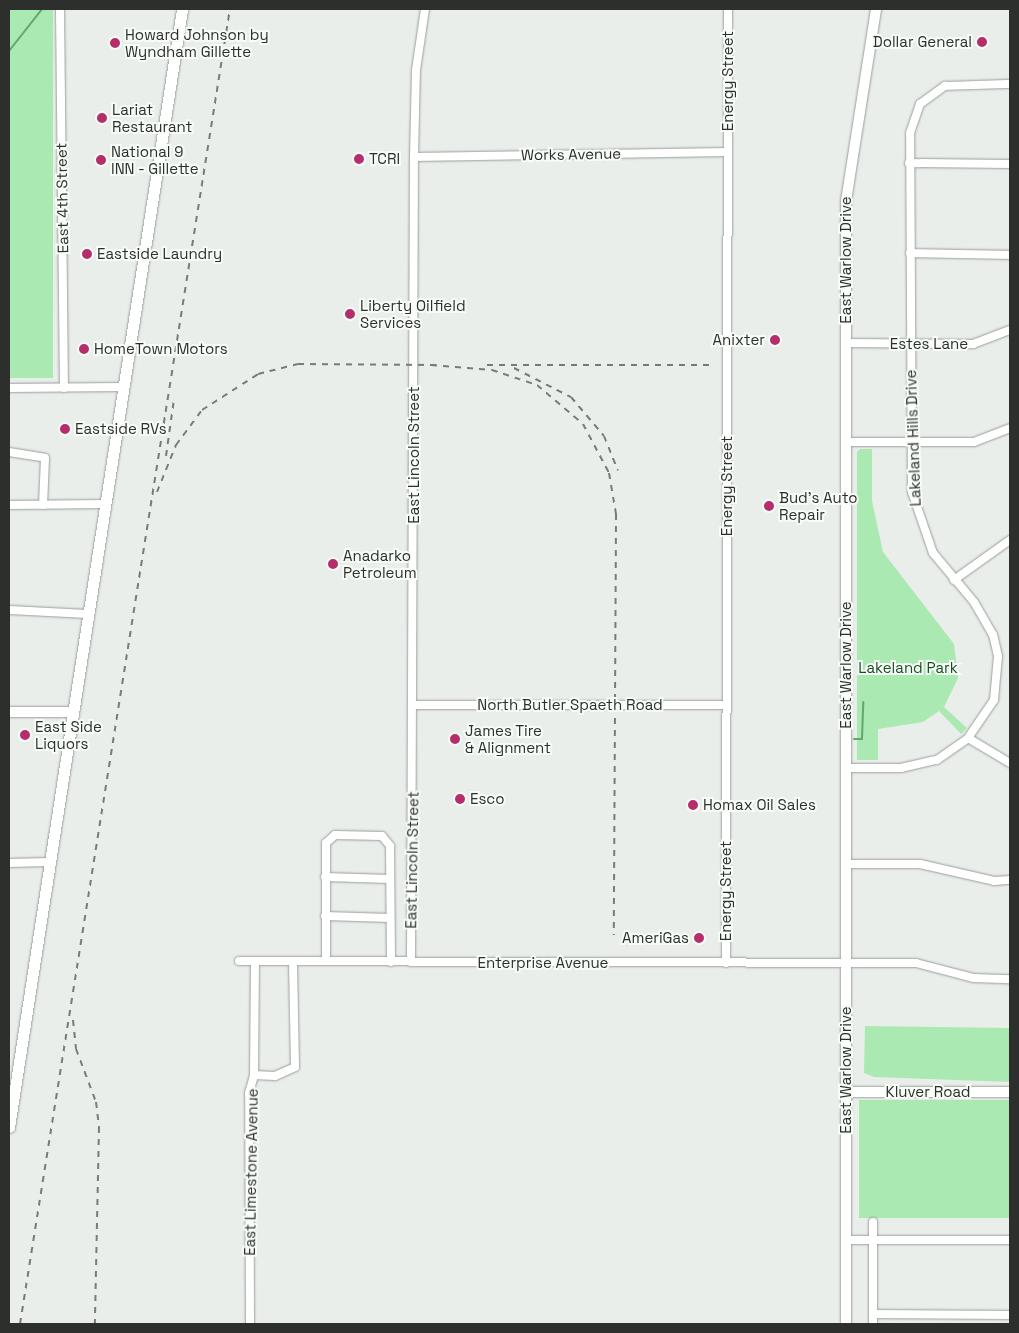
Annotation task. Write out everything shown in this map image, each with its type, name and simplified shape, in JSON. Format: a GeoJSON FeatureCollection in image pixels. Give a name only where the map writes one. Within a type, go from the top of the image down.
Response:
{"type":"FeatureCollection","features":[{"type":"Feature","properties":{"kind":"main road"},"geometry":{"type":"LineString","coordinates":[[9,1127],[12,1078],[73,712],[182,9]]}},
{"type":"Feature","properties":{"kind":"street","name":"East 4th Street"},"geometry":{"type":"LineString","coordinates":[[60,9],[64,388]]}},
{"type":"Feature","properties":{"kind":"street","name":"East Lincoln Street"},"geometry":{"type":"LineString","coordinates":[[411,962],[414,705],[414,156],[416,70],[425,9]]}},
{"type":"Feature","properties":{"kind":"street","name":"Energy Street"},"geometry":{"type":"LineString","coordinates":[[726,963],[728,9]]}},
{"type":"Feature","properties":{"kind":"street","name":"East Warlow Drive"},"geometry":{"type":"LineString","coordinates":[[846,1324],[847,864],[845,442],[848,167],[874,38],[876,9]]}},
{"type":"Feature","properties":{"kind":"street"},"geometry":{"type":"LineString","coordinates":[[874,38],[882,9]]}},
{"type":"Feature","properties":{"kind":"street","name":"Lakeland Hills Drive"},"geometry":{"type":"LineString","coordinates":[[846,768],[919,765],[946,755],[968,738],[994,700],[998,656],[984,615],[933,552],[916,514],[910,442],[909,163],[913,118],[931,93],[962,83],[1010,84]]}},
{"type":"Feature","properties":{"kind":"street","name":"Works Avenue"},"geometry":{"type":"LineString","coordinates":[[414,156],[728,152]]}},
{"type":"Feature","properties":{"kind":"street"},"geometry":{"type":"LineString","coordinates":[[909,163],[1010,164]]}},
{"type":"Feature","properties":{"kind":"street"},"geometry":{"type":"LineString","coordinates":[[910,253],[1010,255]]}},
{"type":"Feature","properties":{"kind":"street","name":"Estes Lane"},"geometry":{"type":"LineString","coordinates":[[846,343],[973,344],[1010,330]]}},
{"type":"Feature","properties":{"kind":"street"},"geometry":{"type":"LineString","coordinates":[[9,388],[123,387]]}},
{"type":"Feature","properties":{"kind":"street"},"geometry":{"type":"LineString","coordinates":[[845,442],[974,442],[1010,428]]}},
{"type":"Feature","properties":{"kind":"street"},"geometry":{"type":"LineString","coordinates":[[9,452],[45,458],[43,505]]}},
{"type":"Feature","properties":{"kind":"street"},"geometry":{"type":"LineString","coordinates":[[9,505],[105,504]]}},
{"type":"Feature","properties":{"kind":"street"},"geometry":{"type":"LineString","coordinates":[[954,580],[1010,540]]}},
{"type":"Feature","properties":{"kind":"street"},"geometry":{"type":"LineString","coordinates":[[9,610],[88,614]]}},
{"type":"Feature","properties":{"kind":"street","name":"North Butler Spaeth Road"},"geometry":{"type":"LineString","coordinates":[[414,705],[726,705]]}},
{"type":"Feature","properties":{"kind":"street"},"geometry":{"type":"LineString","coordinates":[[9,712],[73,712]]}},
{"type":"Feature","properties":{"kind":"street"},"geometry":{"type":"LineString","coordinates":[[968,738],[1010,764]]}},
{"type":"Feature","properties":{"kind":"street"},"geometry":{"type":"LineString","coordinates":[[326,961],[325,877],[330,837],[382,836],[390,846],[391,962]]}},
{"type":"Feature","properties":{"kind":"street"},"geometry":{"type":"LineString","coordinates":[[9,863],[49,862]]}},
{"type":"Feature","properties":{"kind":"street"},"geometry":{"type":"LineString","coordinates":[[847,864],[920,864],[994,881],[1010,880]]}},
{"type":"Feature","properties":{"kind":"street"},"geometry":{"type":"LineString","coordinates":[[325,877],[390,879]]}},
{"type":"Feature","properties":{"kind":"street"},"geometry":{"type":"LineString","coordinates":[[325,916],[390,918]]}},
{"type":"Feature","properties":{"kind":"street","name":"Enterprise Avenue"},"geometry":{"type":"LineString","coordinates":[[239,961],[916,963],[973,978],[1010,979]]}},
{"type":"Feature","properties":{"kind":"street","name":"East Limestone Avenue"},"geometry":{"type":"LineString","coordinates":[[250,1324],[249,1093],[254,1074],[255,961]]}},
{"type":"Feature","properties":{"kind":"street"},"geometry":{"type":"LineString","coordinates":[[254,1074],[275,1076],[295,1067],[293,961]]}},
{"type":"Feature","properties":{"kind":"street","name":"Kluver Road"},"geometry":{"type":"LineString","coordinates":[[846,1092],[1010,1092]]}},
{"type":"Feature","properties":{"kind":"street"},"geometry":{"type":"LineString","coordinates":[[873,1222],[873,1324]]}},
{"type":"Feature","properties":{"kind":"street"},"geometry":{"type":"LineString","coordinates":[[846,1240],[1010,1240]]}},
{"type":"Feature","properties":{"kind":"street"},"geometry":{"type":"LineString","coordinates":[[873,1314],[1010,1315]]}},
{"type":"Feature","properties":{"kind":"green space"},"geometry":{"type":"Polygon","coordinates":[[[9,9],[53,9],[53,378],[9,378],[9,9]]]}},
{"type":"Feature","properties":{"kind":"green space","name":"Lakeland Park"},"geometry":{"type":"Polygon","coordinates":[[[860,449],[872,449],[872,501],[883,552],[954,644],[958,678],[944,707],[967,728],[961,734],[939,711],[923,722],[878,729],[878,760],[857,760],[857,452],[860,449]]]}},
{"type":"Feature","properties":{"kind":"green space"},"geometry":{"type":"Polygon","coordinates":[[[865,1026],[1010,1028],[1010,1082],[874,1077],[864,1073],[865,1026]]]}},
{"type":"Feature","properties":{"kind":"green space"},"geometry":{"type":"Polygon","coordinates":[[[859,1100],[1010,1100],[1010,1218],[859,1218],[859,1100]]]}},
{"type":"Feature","properties":{"kind":"waterway"},"geometry":{"type":"LineString","coordinates":[[9,51],[42,9]]}},
{"type":"Feature","properties":{"kind":"waterway"},"geometry":{"type":"LineString","coordinates":[[854,739],[862,739],[863,702]]}},
{"type":"Feature","properties":{"kind":"railway"},"geometry":{"type":"LineString","coordinates":[[20,1324],[230,9]]}},
{"type":"Feature","properties":{"kind":"railway"},"geometry":{"type":"LineString","coordinates":[[157,492],[176,445],[202,410],[258,374],[298,364],[437,365]]}},
{"type":"Feature","properties":{"kind":"railway"},"geometry":{"type":"LineString","coordinates":[[431,365],[492,370],[537,385],[583,424],[609,473],[616,514],[614,935]]}},
{"type":"Feature","properties":{"kind":"railway"},"geometry":{"type":"LineString","coordinates":[[487,365],[715,365]]}},
{"type":"Feature","properties":{"kind":"railway"},"geometry":{"type":"LineString","coordinates":[[514,368],[571,397],[604,436],[618,470]]}},
{"type":"Feature","properties":{"kind":"railway"},"geometry":{"type":"LineString","coordinates":[[166,456],[174,399]]}},
{"type":"Feature","properties":{"kind":"railway"},"geometry":{"type":"LineString","coordinates":[[73,1020],[76,1049],[96,1102],[99,1127],[95,1324]]}},
{"type":"Feature","properties":{"kind":"place","name":"Dollar General"},"geometry":{"type":"Point","coordinates":[982,42]}},
{"type":"Feature","properties":{"kind":"place","name":"Howard Johnson by Wyndham Gillette"},"geometry":{"type":"Point","coordinates":[115,43]}},
{"type":"Feature","properties":{"kind":"place","name":"Lariat Restaurant"},"geometry":{"type":"Point","coordinates":[102,118]}},
{"type":"Feature","properties":{"kind":"place","name":"TCRI"},"geometry":{"type":"Point","coordinates":[359,159]}},
{"type":"Feature","properties":{"kind":"place","name":"National 9 INN - Gillette"},"geometry":{"type":"Point","coordinates":[101,160]}},
{"type":"Feature","properties":{"kind":"place","name":"Eastside Laundry"},"geometry":{"type":"Point","coordinates":[87,254]}},
{"type":"Feature","properties":{"kind":"place","name":"Liberty Oilfield Services"},"geometry":{"type":"Point","coordinates":[350,314]}},
{"type":"Feature","properties":{"kind":"place","name":"Anixter"},"geometry":{"type":"Point","coordinates":[775,340]}},
{"type":"Feature","properties":{"kind":"place","name":"HomeTown Motors"},"geometry":{"type":"Point","coordinates":[84,349]}},
{"type":"Feature","properties":{"kind":"place","name":"Eastside RVs"},"geometry":{"type":"Point","coordinates":[65,429]}},
{"type":"Feature","properties":{"kind":"place","name":"Bud's Auto Repair"},"geometry":{"type":"Point","coordinates":[769,506]}},
{"type":"Feature","properties":{"kind":"place","name":"Anadarko Petroleum"},"geometry":{"type":"Point","coordinates":[333,564]}},
{"type":"Feature","properties":{"kind":"place","name":"East Side Liquors"},"geometry":{"type":"Point","coordinates":[25,735]}},
{"type":"Feature","properties":{"kind":"place","name":"James Tire & Alignment"},"geometry":{"type":"Point","coordinates":[455,739]}},
{"type":"Feature","properties":{"kind":"place","name":"Esco"},"geometry":{"type":"Point","coordinates":[460,799]}},
{"type":"Feature","properties":{"kind":"place","name":"Homax Oil Sales"},"geometry":{"type":"Point","coordinates":[693,805]}},
{"type":"Feature","properties":{"kind":"place","name":"AmeriGas"},"geometry":{"type":"Point","coordinates":[699,938]}}]}
